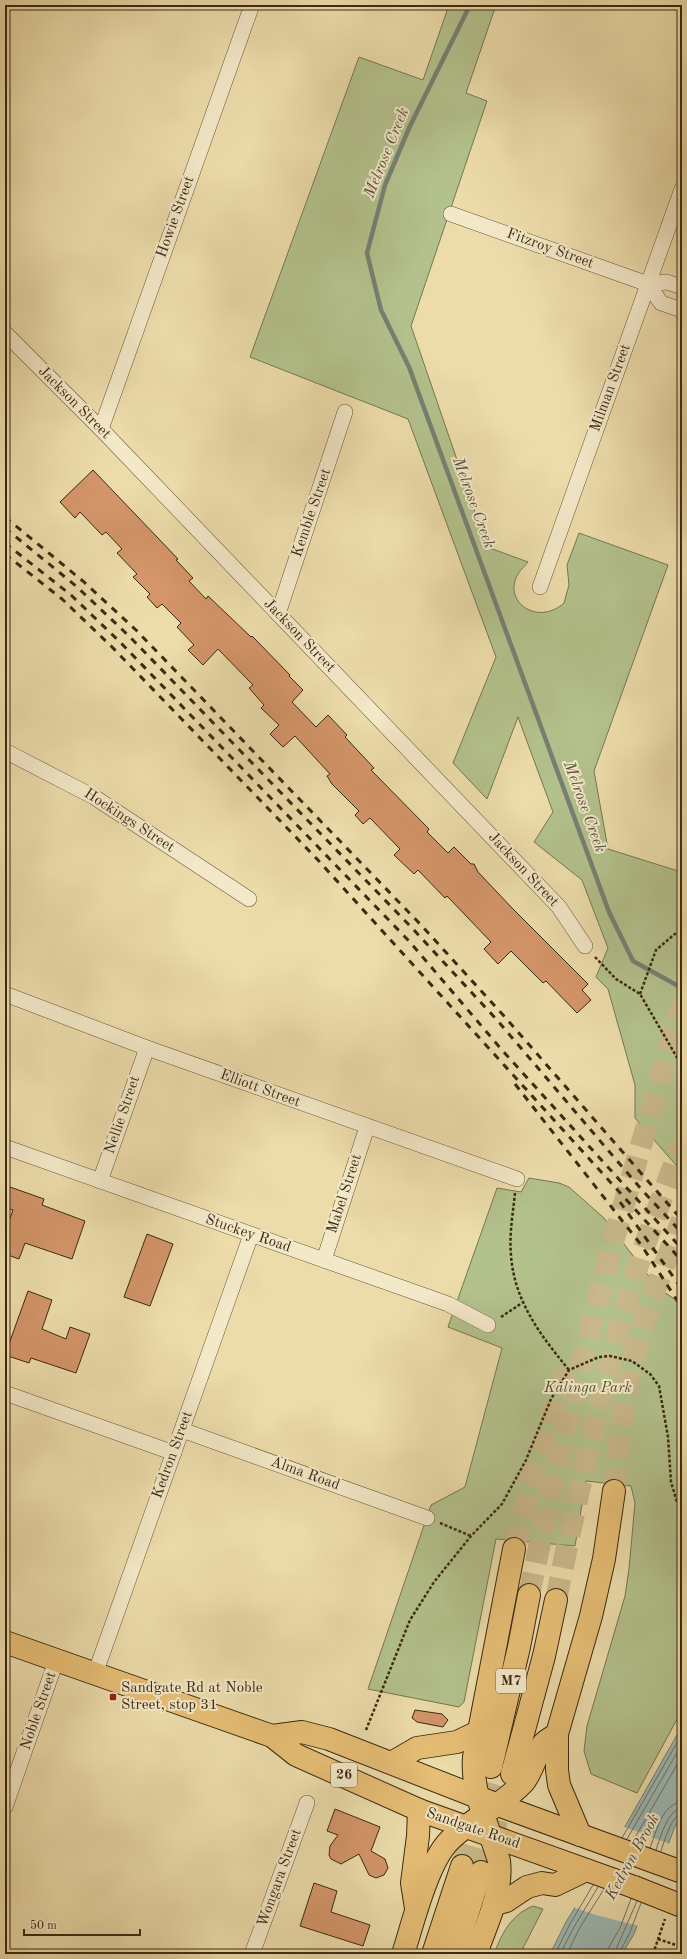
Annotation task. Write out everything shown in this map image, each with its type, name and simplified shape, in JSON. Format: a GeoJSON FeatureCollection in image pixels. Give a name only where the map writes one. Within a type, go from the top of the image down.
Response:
{"type":"FeatureCollection","features":[{"type":"Feature","properties":{"kind":"highway"},"geometry":{"type":"LineString","coordinates":[[588,1838],[559,1785],[557,1770],[557,1734],[591,1616],[605,1552],[614,1491]]}},
{"type":"Feature","properties":{"kind":"highway"},"geometry":{"type":"LineString","coordinates":[[476,1954],[494,1904],[500,1871],[483,1816],[473,1767],[478,1732],[500,1630],[514,1549]]}},
{"type":"Feature","properties":{"kind":"highway","name":"M7"},"geometry":{"type":"LineString","coordinates":[[491,1767],[519,1648],[529,1595]]}},
{"type":"Feature","properties":{"kind":"highway","name":"M7"},"geometry":{"type":"LineString","coordinates":[[512,1774],[544,1656],[556,1600]]}},
{"type":"Feature","properties":{"kind":"highway","name":"Sandgate Road"},"geometry":{"type":"LineString","coordinates":[[5,1642],[272,1736],[296,1755],[419,1810],[483,1816],[588,1838],[682,1872]]}},
{"type":"Feature","properties":{"kind":"highway","name":"Sandgate Road"},"geometry":{"type":"LineString","coordinates":[[272,1736],[302,1732],[329,1739],[393,1762],[483,1816],[586,1870],[682,1906]]}},
{"type":"Feature","properties":{"kind":"highway"},"geometry":{"type":"LineString","coordinates":[[393,1762],[417,1748],[457,1742],[478,1732]]}},
{"type":"Feature","properties":{"kind":"highway"},"geometry":{"type":"LineString","coordinates":[[403,1954],[429,1876],[448,1842],[483,1816],[528,1778],[543,1743],[557,1734]]}},
{"type":"Feature","properties":{"kind":"highway"},"geometry":{"type":"LineString","coordinates":[[417,1913],[412,1883],[418,1836],[419,1810]]}},
{"type":"Feature","properties":{"kind":"highway"},"geometry":{"type":"LineString","coordinates":[[433,1954],[472,1869],[454,1954]]}},
{"type":"Feature","properties":{"kind":"highway"},"geometry":{"type":"LineString","coordinates":[[494,1904],[506,1901],[527,1887],[542,1884],[555,1885],[586,1870]]}},
{"type":"Feature","properties":{"kind":"street","name":"Howie Street"},"geometry":{"type":"LineString","coordinates":[[101,429],[252,5]]}},
{"type":"Feature","properties":{"kind":"street","name":"Milman Street"},"geometry":{"type":"LineString","coordinates":[[540,587],[682,189]]}},
{"type":"Feature","properties":{"kind":"street","name":"Fitzroy Street"},"geometry":{"type":"LineString","coordinates":[[451,214],[648,284],[667,282],[682,287]]}},
{"type":"Feature","properties":{"kind":"street"},"geometry":{"type":"LineString","coordinates":[[648,284],[661,303],[682,310]]}},
{"type":"Feature","properties":{"kind":"street","name":"Jackson Street"},"geometry":{"type":"LineString","coordinates":[[5,334],[101,429],[559,907],[585,946]]}},
{"type":"Feature","properties":{"kind":"street","name":"Kemble Street"},"geometry":{"type":"LineString","coordinates":[[278,614],[346,412]]}},
{"type":"Feature","properties":{"kind":"street","name":"Hockings Street"},"geometry":{"type":"LineString","coordinates":[[6,753],[94,797],[249,899]]}},
{"type":"Feature","properties":{"kind":"street","name":"Elliott Street"},"geometry":{"type":"LineString","coordinates":[[5,994],[146,1048],[516,1179]]}},
{"type":"Feature","properties":{"kind":"street","name":"Nellie Street"},"geometry":{"type":"LineString","coordinates":[[100,1181],[146,1048]]}},
{"type":"Feature","properties":{"kind":"street","name":"Mabel Street"},"geometry":{"type":"LineString","coordinates":[[324,1260],[367,1127]]}},
{"type":"Feature","properties":{"kind":"street","name":"Stuckey Road"},"geometry":{"type":"LineString","coordinates":[[5,1147],[448,1304],[488,1325]]}},
{"type":"Feature","properties":{"kind":"street","name":"Kedron Street"},"geometry":{"type":"LineString","coordinates":[[95,1674],[251,1235]]}},
{"type":"Feature","properties":{"kind":"street"},"geometry":{"type":"LineString","coordinates":[[5,1393],[174,1453]]}},
{"type":"Feature","properties":{"kind":"street","name":"Alma Road"},"geometry":{"type":"LineString","coordinates":[[182,1430],[427,1518]]}},
{"type":"Feature","properties":{"kind":"street","name":"Noble Street"},"geometry":{"type":"LineString","coordinates":[[5,1807],[56,1661]]}},
{"type":"Feature","properties":{"kind":"street","name":"Wongara Street"},"geometry":{"type":"LineString","coordinates":[[252,1954],[307,1803]]}},
{"type":"Feature","properties":{"kind":"path"},"geometry":{"type":"LineString","coordinates":[[640,994],[656,950],[682,928]]}},
{"type":"Feature","properties":{"kind":"path"},"geometry":{"type":"LineString","coordinates":[[585,946],[616,979],[640,994],[682,1066]]}},
{"type":"Feature","properties":{"kind":"path"},"geometry":{"type":"LineString","coordinates":[[516,1179],[511,1231],[511,1255],[515,1279],[522,1303],[543,1339],[569,1370]]}},
{"type":"Feature","properties":{"kind":"path"},"geometry":{"type":"LineString","coordinates":[[488,1325],[522,1303]]}},
{"type":"Feature","properties":{"kind":"path"},"geometry":{"type":"LineString","coordinates":[[366,1730],[410,1620],[434,1582],[471,1536],[502,1504],[526,1460],[551,1399],[569,1370],[599,1357],[610,1356],[632,1361],[650,1374],[659,1386],[668,1437],[671,1482],[677,1502],[682,1507]]}},
{"type":"Feature","properties":{"kind":"path"},"geometry":{"type":"LineString","coordinates":[[427,1518],[471,1536]]}},
{"type":"Feature","properties":{"kind":"path"},"geometry":{"type":"LineString","coordinates":[[658,1939],[682,1946]]}},
{"type":"Feature","properties":{"kind":"green space"},"geometry":{"type":"Polygon","coordinates":[[[449,5],[496,5],[466,93],[487,101],[411,326],[487,547],[528,562],[518,574],[514,584],[515,593],[518,601],[525,608],[543,612],[554,610],[564,603],[569,585],[567,565],[579,533],[668,565],[594,771],[608,849],[675,870],[682,874],[682,1172],[635,1118],[635,1085],[608,989],[596,977],[608,948],[582,880],[534,842],[553,812],[518,717],[487,799],[453,763],[496,657],[408,419],[250,357],[359,57],[423,80],[449,5]]]}},
{"type":"Feature","properties":{"kind":"green space","name":"Kalinga Park"},"geometry":{"type":"Polygon","coordinates":[[[529,1178],[559,1183],[569,1187],[604,1218],[658,1288],[682,1304],[682,1710],[637,1793],[591,1774],[584,1751],[587,1726],[625,1596],[635,1503],[631,1486],[586,1481],[575,1546],[496,1539],[464,1702],[459,1707],[368,1689],[431,1505],[465,1487],[502,1348],[448,1327],[497,1188],[521,1192],[529,1178]]]}},
{"type":"Feature","properties":{"kind":"green space"},"geometry":{"type":"Polygon","coordinates":[[[533,1906],[543,1909],[520,1954],[494,1954],[500,1939],[508,1926],[519,1914],[533,1906]]]}},
{"type":"Feature","properties":{"kind":"water","name":"Kedron Brook"},"geometry":{"type":"Polygon","coordinates":[[[682,1726],[682,1814],[674,1829],[634,1934],[622,1954],[550,1954],[566,1922],[627,1823],[682,1726]]]}},
{"type":"Feature","properties":{"kind":"pier"},"geometry":{"type":"Polygon","coordinates":[[[622,1826],[670,1844],[639,1926],[596,1915],[573,1907],[622,1826]]]}},
{"type":"Feature","properties":{"kind":"building"},"geometry":{"type":"Polygon","coordinates":[[[93,470],[178,559],[176,560],[193,578],[189,581],[206,599],[208,596],[251,637],[252,636],[290,675],[289,676],[303,690],[292,702],[316,727],[328,715],[347,735],[345,737],[374,768],[371,770],[429,829],[427,832],[448,853],[454,847],[471,864],[474,864],[478,872],[513,909],[588,984],[582,990],[591,1000],[577,1013],[546,981],[543,983],[511,951],[498,964],[484,949],[491,942],[447,896],[445,898],[418,870],[414,874],[394,855],[400,849],[370,818],[363,824],[355,815],[359,811],[332,784],[327,776],[330,774],[295,736],[283,747],[270,734],[279,725],[261,708],[264,705],[249,688],[253,685],[218,649],[203,665],[188,650],[194,645],[177,627],[181,623],[162,604],[157,608],[147,597],[150,594],[133,577],[137,574],[117,553],[122,549],[106,532],[102,535],[80,512],[75,518],[60,502],[93,470]]]}},
{"type":"Feature","properties":{"kind":"building"},"geometry":{"type":"Polygon","coordinates":[[[10,1187],[44,1199],[42,1205],[85,1221],[72,1259],[25,1243],[19,1259],[5,1254],[5,1232],[13,1210],[5,1208],[5,1202],[10,1187]]]}},
{"type":"Feature","properties":{"kind":"building"},"geometry":{"type":"Polygon","coordinates":[[[147,1234],[173,1244],[150,1306],[124,1297],[147,1234]]]}},
{"type":"Feature","properties":{"kind":"building"},"geometry":{"type":"Polygon","coordinates":[[[28,1291],[52,1300],[42,1329],[66,1339],[70,1327],[90,1334],[76,1373],[31,1358],[29,1363],[5,1355],[28,1291]]]}},
{"type":"Feature","properties":{"kind":"building"},"geometry":{"type":"Polygon","coordinates":[[[415,1710],[442,1714],[448,1720],[443,1727],[417,1722],[412,1718],[415,1710]]]}},
{"type":"Feature","properties":{"kind":"building"},"geometry":{"type":"Polygon","coordinates":[[[335,1809],[380,1827],[371,1851],[385,1859],[388,1868],[384,1875],[376,1878],[369,1875],[359,1854],[341,1864],[331,1859],[329,1855],[330,1846],[338,1835],[327,1831],[335,1809]]]}},
{"type":"Feature","properties":{"kind":"building"},"geometry":{"type":"Polygon","coordinates":[[[314,1883],[337,1891],[331,1912],[370,1925],[363,1946],[300,1926],[314,1883]]]}},
{"type":"Feature","properties":{"kind":"waterway","name":"Melrose Creek"},"geometry":{"type":"LineString","coordinates":[[470,5],[410,126],[385,185],[367,253],[381,310],[409,367],[609,912],[633,961],[682,988]]}},
{"type":"Feature","properties":{"kind":"tunnel"},"geometry":{"type":"LineString","coordinates":[[529,1595],[558,1458],[611,1249],[682,1004]]}},
{"type":"Feature","properties":{"kind":"tunnel"},"geometry":{"type":"LineString","coordinates":[[556,1600],[572,1522],[619,1329],[642,1253],[682,1142]]}},
{"type":"Feature","properties":{"kind":"tunnel"},"geometry":{"type":"LineString","coordinates":[[614,1491],[622,1418],[632,1364],[652,1298],[682,1220]]}},
{"type":"Feature","properties":{"kind":"tunnel"},"geometry":{"type":"LineString","coordinates":[[514,1549],[528,1490],[566,1370]]}},
{"type":"Feature","properties":{"kind":"tunnel"},"geometry":{"type":"LineString","coordinates":[[462,1866],[491,1767]]}},
{"type":"Feature","properties":{"kind":"tunnel"},"geometry":{"type":"LineString","coordinates":[[481,1872],[507,1788]]}},
{"type":"Feature","properties":{"kind":"railway"},"geometry":{"type":"LineString","coordinates":[[5,517],[84,582],[136,630],[422,926],[504,1016],[682,1220]]}},
{"type":"Feature","properties":{"kind":"railway"},"geometry":{"type":"LineString","coordinates":[[5,528],[76,586],[129,636],[413,929],[497,1020],[642,1190],[682,1233]]}},
{"type":"Feature","properties":{"kind":"railway"},"geometry":{"type":"LineString","coordinates":[[5,543],[71,595],[120,642],[409,941],[502,1050],[682,1249]]}},
{"type":"Feature","properties":{"kind":"railway"},"geometry":{"type":"LineString","coordinates":[[5,554],[62,599],[112,647],[317,859],[682,1261]]}},
{"type":"Feature","properties":{"kind":"railway"},"geometry":{"type":"LineString","coordinates":[[515,1084],[642,1246],[682,1308]]}},
{"type":"Feature","properties":{"kind":"railway"},"geometry":{"type":"LineString","coordinates":[[620,1202],[682,1289]]}},
{"type":"Feature","properties":{"kind":"railway"},"geometry":{"type":"LineString","coordinates":[[678,1954],[682,1944]]}},
{"type":"Feature","properties":{"kind":"place","name":"Sandgate Rd at Noble Street, stop 31"},"geometry":{"type":"Point","coordinates":[113,1697]}}]}
